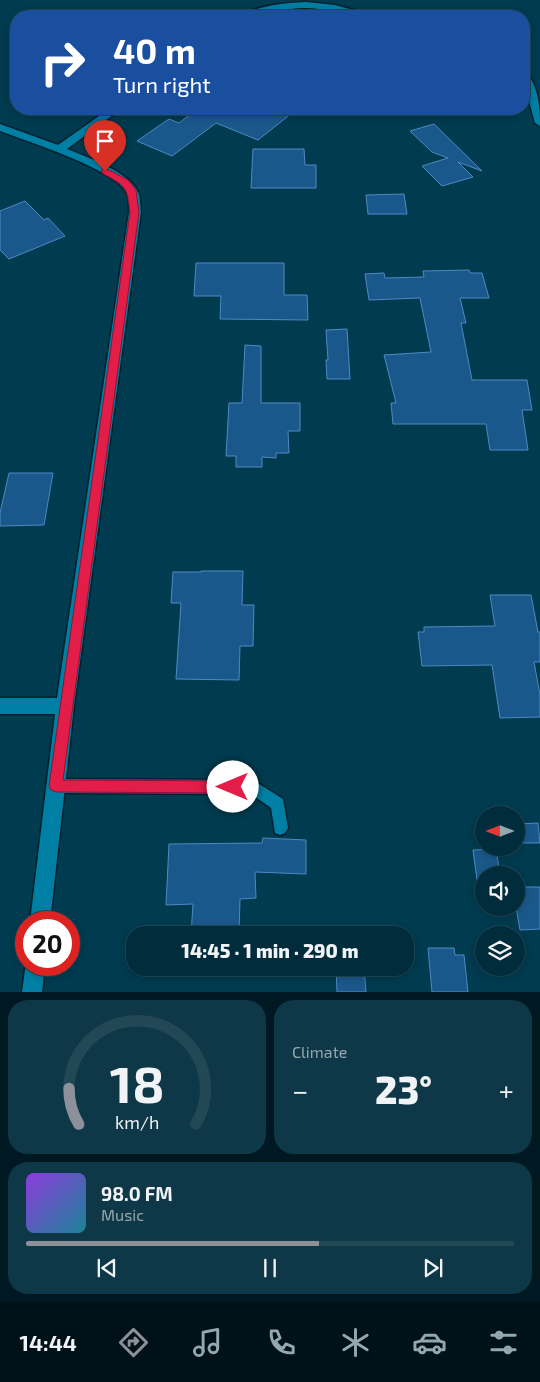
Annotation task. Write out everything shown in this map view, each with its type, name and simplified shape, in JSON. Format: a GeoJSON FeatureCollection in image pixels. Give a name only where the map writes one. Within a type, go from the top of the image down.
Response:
{"type":"FeatureCollection","features":[{"type":"Feature","properties":{"kind":"street"},"geometry":{"type":"LineString","coordinates":[[258,10],[266,5],[298,0],[345,10]]}},
{"type":"Feature","properties":{"kind":"street"},"geometry":{"type":"LineString","coordinates":[[530,87],[540,123]]}},
{"type":"Feature","properties":{"kind":"street"},"geometry":{"type":"LineString","coordinates":[[58,150],[108,115]]}},
{"type":"Feature","properties":{"kind":"street"},"geometry":{"type":"LineString","coordinates":[[0,127],[58,150],[125,182],[132,192],[135,212],[65,706],[41,911]]}},
{"type":"Feature","properties":{"kind":"street"},"geometry":{"type":"LineString","coordinates":[[0,706],[65,706]]}},
{"type":"Feature","properties":{"kind":"street"},"geometry":{"type":"LineString","coordinates":[[32,992],[34,976]]}},
{"type":"Feature","properties":{"kind":"lane"},"geometry":{"type":"LineString","coordinates":[[56,786],[253,787],[278,804],[280,828]]}},
{"type":"Feature","properties":{"kind":"building"},"geometry":{"type":"Polygon","coordinates":[[[189,115],[289,115],[258,140],[216,123],[172,156],[137,141],[169,119],[179,123],[189,115]]]}},
{"type":"Feature","properties":{"kind":"building"},"geometry":{"type":"Polygon","coordinates":[[[434,124],[482,171],[458,162],[473,177],[442,186],[422,166],[448,158],[432,152],[410,131],[434,124]]]}},
{"type":"Feature","properties":{"kind":"building"},"geometry":{"type":"Polygon","coordinates":[[[253,149],[304,149],[305,165],[316,165],[316,188],[251,188],[253,149]]]}},
{"type":"Feature","properties":{"kind":"building"},"geometry":{"type":"Polygon","coordinates":[[[404,194],[407,214],[368,214],[366,195],[404,194]]]}},
{"type":"Feature","properties":{"kind":"building"},"geometry":{"type":"Polygon","coordinates":[[[25,201],[44,220],[48,218],[65,236],[9,259],[0,250],[0,211],[25,201]]]}},
{"type":"Feature","properties":{"kind":"building"},"geometry":{"type":"Polygon","coordinates":[[[196,263],[284,263],[284,295],[307,295],[308,320],[220,319],[221,296],[194,296],[196,263]]]}},
{"type":"Feature","properties":{"kind":"building"},"geometry":{"type":"Polygon","coordinates":[[[469,270],[470,273],[482,273],[489,298],[460,298],[466,323],[461,323],[472,380],[527,380],[532,410],[522,410],[528,450],[490,450],[486,424],[393,424],[391,403],[396,403],[384,355],[431,352],[420,298],[369,300],[365,274],[384,273],[385,278],[424,277],[423,271],[469,270]]]}},
{"type":"Feature","properties":{"kind":"building"},"geometry":{"type":"Polygon","coordinates":[[[347,329],[350,379],[327,379],[326,330],[347,329]]]}},
{"type":"Feature","properties":{"kind":"building"},"geometry":{"type":"Polygon","coordinates":[[[245,345],[261,346],[261,403],[300,403],[300,431],[288,431],[289,453],[276,453],[276,458],[262,457],[262,467],[236,467],[236,456],[226,456],[229,403],[242,403],[245,345]]]}},
{"type":"Feature","properties":{"kind":"building"},"geometry":{"type":"Polygon","coordinates":[[[9,473],[53,473],[44,525],[0,526],[0,513],[9,473]]]}},
{"type":"Feature","properties":{"kind":"building"},"geometry":{"type":"Polygon","coordinates":[[[243,571],[242,605],[254,605],[253,646],[240,646],[239,680],[176,679],[181,603],[171,603],[173,572],[243,571]]]}},
{"type":"Feature","properties":{"kind":"building"},"geometry":{"type":"Polygon","coordinates":[[[490,595],[531,595],[538,632],[540,632],[540,662],[534,662],[540,695],[540,717],[500,718],[492,665],[422,666],[418,632],[424,632],[424,627],[495,626],[490,595]]]}},
{"type":"Feature","properties":{"kind":"building"},"geometry":{"type":"Polygon","coordinates":[[[538,823],[540,843],[525,843],[525,824],[538,823]]]}},
{"type":"Feature","properties":{"kind":"building"},"geometry":{"type":"Polygon","coordinates":[[[263,838],[306,840],[306,874],[255,872],[256,898],[240,899],[239,926],[192,926],[193,904],[166,905],[169,844],[262,843],[263,838]]]}},
{"type":"Feature","properties":{"kind":"building"},"geometry":{"type":"Polygon","coordinates":[[[473,850],[475,850],[475,856],[497,856],[499,866],[475,866],[473,850]]]}},
{"type":"Feature","properties":{"kind":"building"},"geometry":{"type":"Polygon","coordinates":[[[525,887],[540,887],[540,929],[525,930],[525,926],[519,926],[518,916],[525,916],[525,887]]]}},
{"type":"Feature","properties":{"kind":"building"},"geometry":{"type":"Polygon","coordinates":[[[428,948],[454,948],[455,955],[464,955],[468,992],[432,992],[428,948]]]}},
{"type":"Feature","properties":{"kind":"building"},"geometry":{"type":"Polygon","coordinates":[[[336,976],[365,976],[366,992],[337,992],[336,976]]]}},
{"type":"Feature","properties":{"kind":"route"},"geometry":{"type":"LineString","coordinates":[[105,171],[125,182],[132,192],[135,212],[65,706],[56,786],[233,787]]}}]}
